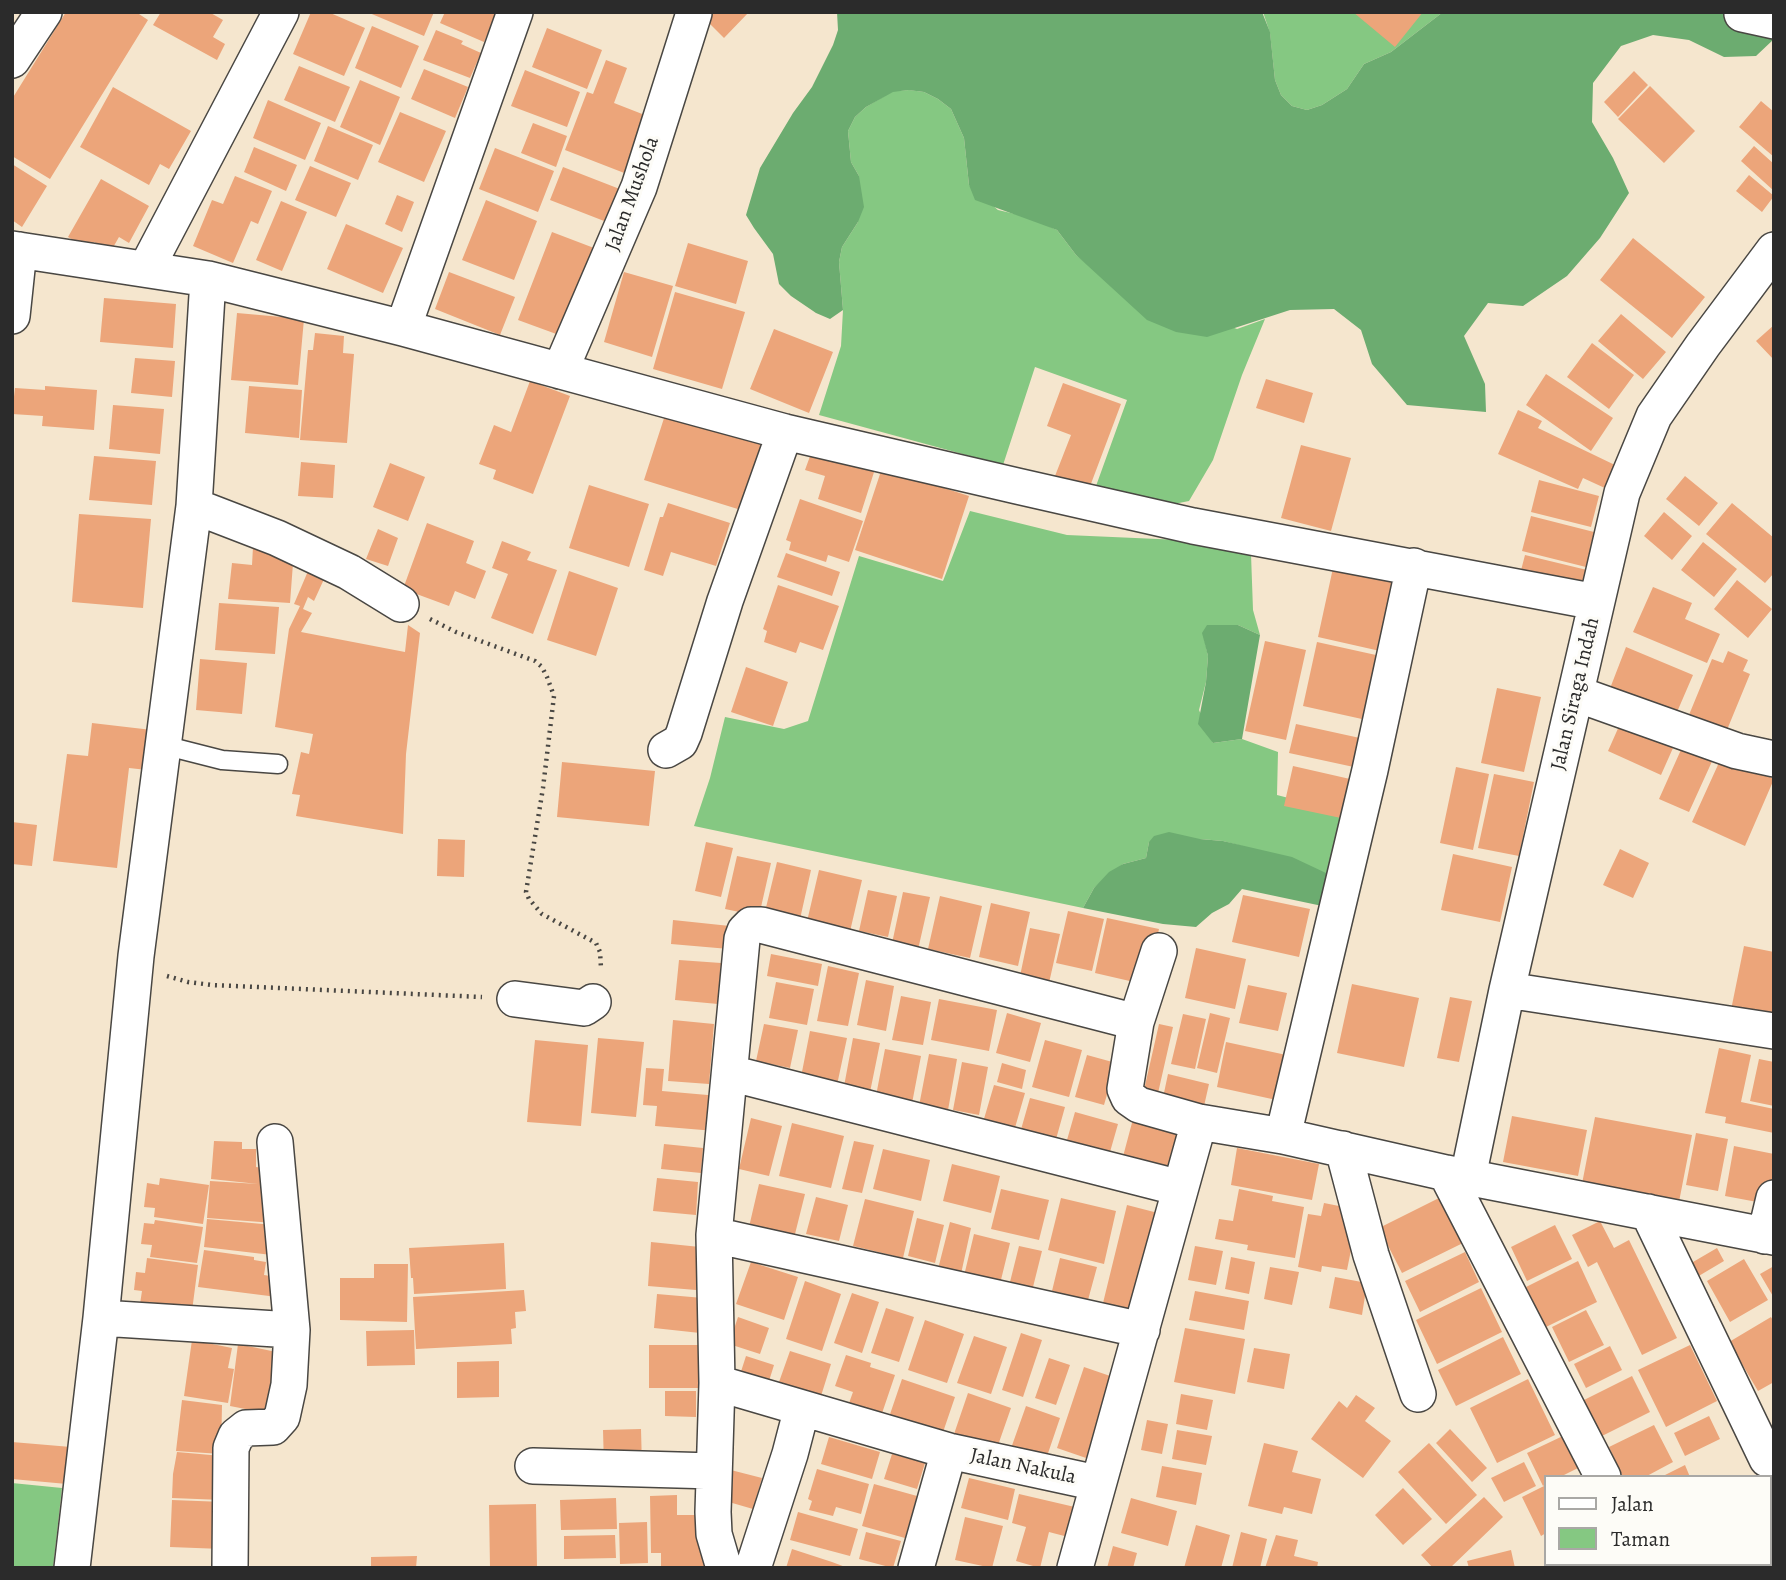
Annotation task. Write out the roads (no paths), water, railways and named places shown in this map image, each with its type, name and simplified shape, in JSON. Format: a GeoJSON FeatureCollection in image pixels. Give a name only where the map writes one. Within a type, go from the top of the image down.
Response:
{"type":"FeatureCollection","features":[{"type":"Feature","properties":{"kind":"street"},"geometry":{"type":"LineString","coordinates":[[12,60],[44,12]]}},
{"type":"Feature","properties":{"kind":"street"},"geometry":{"type":"LineString","coordinates":[[402,328],[515,12]]}},
{"type":"Feature","properties":{"kind":"street","name":"Jalan Mushola"},"geometry":{"type":"LineString","coordinates":[[560,371],[639,187],[694,13]]}},
{"type":"Feature","properties":{"kind":"street"},"geometry":{"type":"LineString","coordinates":[[146,269],[273,21]]}},
{"type":"Feature","properties":{"kind":"street"},"geometry":{"type":"LineString","coordinates":[[12,316],[16,249],[208,279],[402,328],[785,432],[1193,526],[1596,602]]}},
{"type":"Feature","properties":{"kind":"street","name":"Jalan Siraga Indah"},"geometry":{"type":"LineString","coordinates":[[1457,1175],[1507,990],[1622,493],[1654,416],[1774,250]]}},
{"type":"Feature","properties":{"kind":"street"},"geometry":{"type":"LineString","coordinates":[[72,1568],[101,1318],[136,956],[194,506],[208,279]]}},
{"type":"Feature","properties":{"kind":"street"},"geometry":{"type":"LineString","coordinates":[[666,750],[680,741],[684,733],[725,601],[785,432]]}},
{"type":"Feature","properties":{"kind":"street"},"geometry":{"type":"LineString","coordinates":[[194,506],[301,549],[349,572],[401,604]]}},
{"type":"Feature","properties":{"kind":"street"},"geometry":{"type":"LineString","coordinates":[[1283,1136],[1370,770],[1414,566]]}},
{"type":"Feature","properties":{"kind":"street"},"geometry":{"type":"LineString","coordinates":[[1577,694],[1737,751],[1774,759]]}},
{"type":"Feature","properties":{"kind":"street"},"geometry":{"type":"LineString","coordinates":[[723,1568],[714,1534],[717,1383],[714,1235],[742,939],[751,925],[761,925],[1136,1022]]}},
{"type":"Feature","properties":{"kind":"street"},"geometry":{"type":"LineString","coordinates":[[1159,951],[1136,1022],[1125,1089],[1129,1098],[1139,1105],[1199,1122],[1283,1136],[1457,1175],[1769,1236],[1774,1198]]}},
{"type":"Feature","properties":{"kind":"street"},"geometry":{"type":"LineString","coordinates":[[1507,990],[1774,1031]]}},
{"type":"Feature","properties":{"kind":"street"},"geometry":{"type":"LineString","coordinates":[[514,999],[584,1008],[593,1002]]}},
{"type":"Feature","properties":{"kind":"street"},"geometry":{"type":"LineString","coordinates":[[730,1073],[1180,1188]]}},
{"type":"Feature","properties":{"kind":"street"},"geometry":{"type":"LineString","coordinates":[[1075,1568],[1199,1122]]}},
{"type":"Feature","properties":{"kind":"street"},"geometry":{"type":"LineString","coordinates":[[230,1568],[231,1448],[236,1436],[247,1428],[273,1427],[282,1417],[289,1385],[292,1330],[275,1142]]}},
{"type":"Feature","properties":{"kind":"street"},"geometry":{"type":"LineString","coordinates":[[1343,1149],[1371,1255],[1418,1394]]}},
{"type":"Feature","properties":{"kind":"street"},"geometry":{"type":"LineString","coordinates":[[1457,1175],[1603,1475]]}},
{"type":"Feature","properties":{"kind":"street"},"geometry":{"type":"LineString","coordinates":[[1648,1212],[1761,1464]]}},
{"type":"Feature","properties":{"kind":"street"},"geometry":{"type":"LineString","coordinates":[[714,1235],[1142,1330]]}},
{"type":"Feature","properties":{"kind":"street"},"geometry":{"type":"LineString","coordinates":[[101,1318],[292,1330]]}},
{"type":"Feature","properties":{"kind":"street","name":"Jalan Nakula"},"geometry":{"type":"LineString","coordinates":[[717,1383],[949,1451],[1097,1483]]}},
{"type":"Feature","properties":{"kind":"street"},"geometry":{"type":"LineString","coordinates":[[752,1568],[790,1454],[802,1408]]}},
{"type":"Feature","properties":{"kind":"street"},"geometry":{"type":"LineString","coordinates":[[916,1568],[949,1451]]}},
{"type":"Feature","properties":{"kind":"street"},"geometry":{"type":"LineString","coordinates":[[533,1466],[714,1471]]}},
{"type":"Feature","properties":{"kind":"lane"},"geometry":{"type":"LineString","coordinates":[[163,745],[222,760],[278,764]]}}]}
